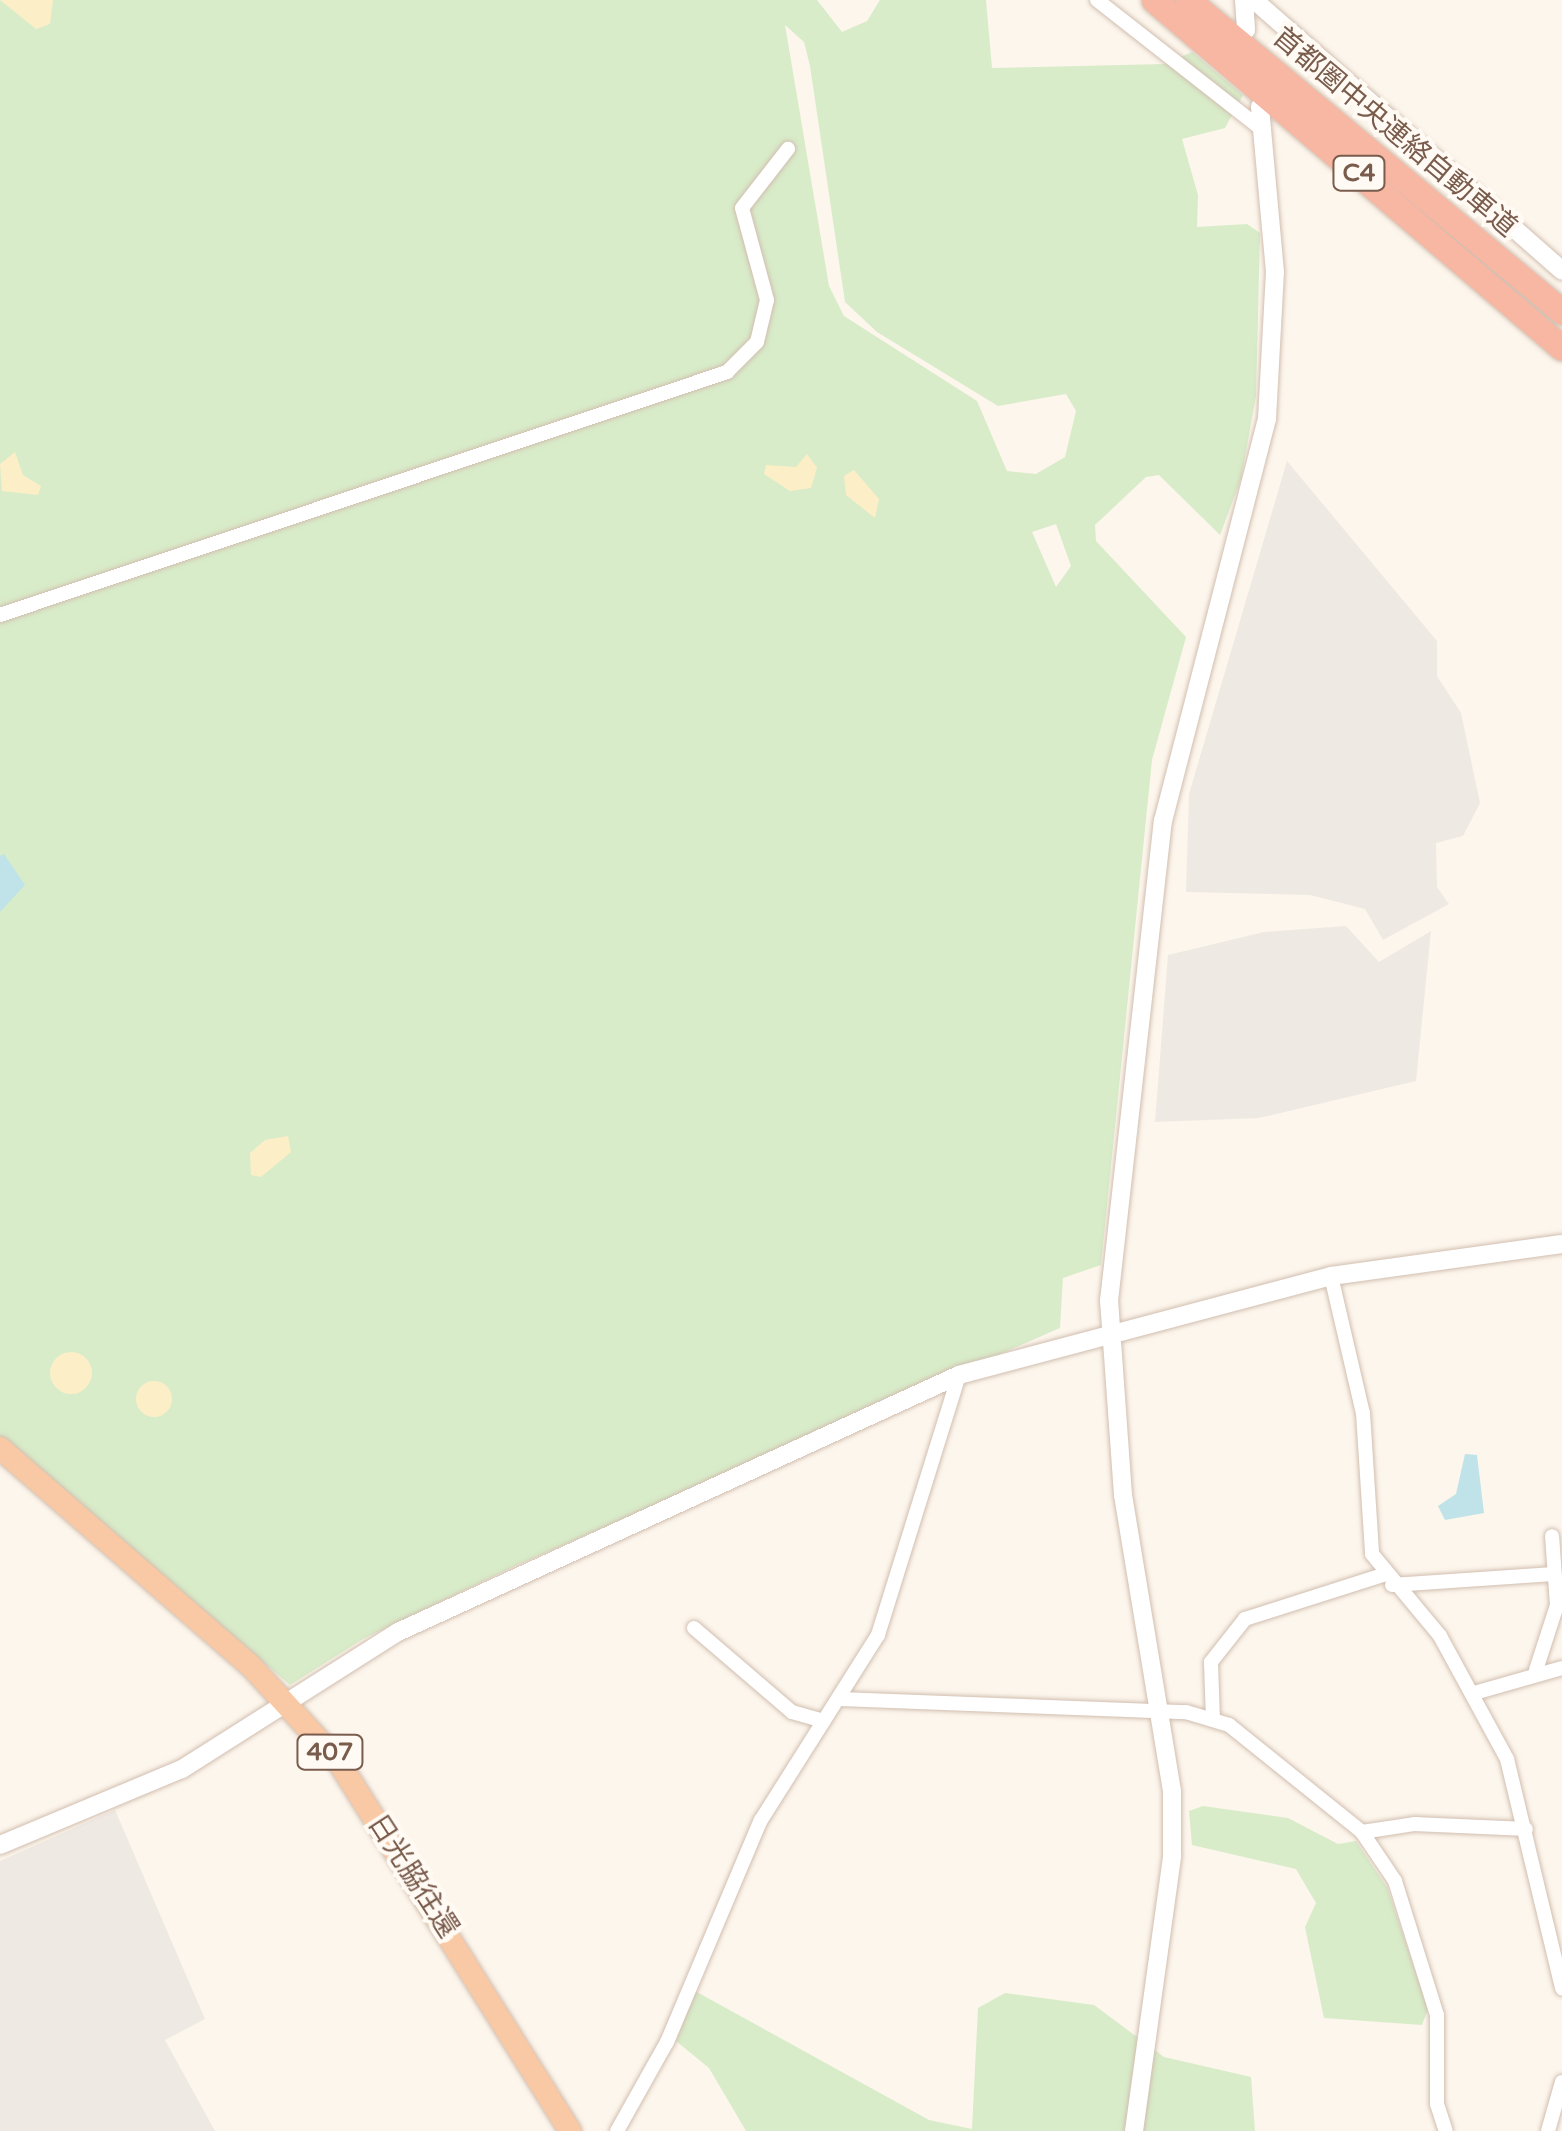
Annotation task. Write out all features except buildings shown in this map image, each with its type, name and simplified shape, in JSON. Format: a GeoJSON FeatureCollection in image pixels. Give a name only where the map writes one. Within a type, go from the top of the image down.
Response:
{"type":"FeatureCollection","features":[{"type":"Feature","properties":{"kind":"highway","name":"首都圏中央連絡自動車道"},"geometry":{"type":"LineString","coordinates":[[1154,0],[1562,348]]}},
{"type":"Feature","properties":{"kind":"highway","name":"首都圏中央連絡自動車道"},"geometry":{"type":"LineString","coordinates":[[1188,0],[1562,312]]}},
{"type":"Feature","properties":{"kind":"highway","name":"日光脇往還"},"geometry":{"type":"LineString","coordinates":[[0,1448],[289,1704],[364,1798],[570,2131]]}},
{"type":"Feature","properties":{"kind":"street"},"geometry":{"type":"LineString","coordinates":[[1096,0],[1263,130]]}},
{"type":"Feature","properties":{"kind":"street"},"geometry":{"type":"LineString","coordinates":[[1244,0],[1246,30]]}},
{"type":"Feature","properties":{"kind":"street"},"geometry":{"type":"LineString","coordinates":[[1254,0],[1562,272]]}},
{"type":"Feature","properties":{"kind":"street"},"geometry":{"type":"LineString","coordinates":[[1134,2131],[1172,1856],[1162,1710],[1123,1495],[1111,1332],[1163,821],[1267,419],[1276,290],[1260,107]]}},
{"type":"Feature","properties":{"kind":"street"},"geometry":{"type":"LineString","coordinates":[[0,614],[726,372],[757,342],[767,300],[742,208],[788,149]]}},
{"type":"Feature","properties":{"kind":"street"},"geometry":{"type":"LineString","coordinates":[[0,1846],[182,1769],[398,1632],[959,1374],[1331,1276],[1562,1244]]}},
{"type":"Feature","properties":{"kind":"street"},"geometry":{"type":"LineString","coordinates":[[1331,1276],[1364,1413],[1367,1532],[1388,1580],[1428,1619],[1474,1693],[1506,1759],[1562,1988]]}},
{"type":"Feature","properties":{"kind":"street"},"geometry":{"type":"LineString","coordinates":[[617,2131],[667,2042],[761,1820],[878,1634],[959,1374]]}},
{"type":"Feature","properties":{"kind":"street"},"geometry":{"type":"LineString","coordinates":[[1536,1670],[1554,1630],[1552,1536]]}},
{"type":"Feature","properties":{"kind":"street"},"geometry":{"type":"LineString","coordinates":[[1213,1720],[1210,1662],[1245,1619],[1388,1580],[1554,1574]]}},
{"type":"Feature","properties":{"kind":"street"},"geometry":{"type":"LineString","coordinates":[[694,1628],[792,1712],[824,1721]]}},
{"type":"Feature","properties":{"kind":"street"},"geometry":{"type":"LineString","coordinates":[[1474,1693],[1536,1670],[1562,1668]]}},
{"type":"Feature","properties":{"kind":"street"},"geometry":{"type":"LineString","coordinates":[[840,1699],[1162,1710],[1213,1720],[1362,1832],[1395,1881],[1437,2015],[1436,2104],[1446,2131]]}},
{"type":"Feature","properties":{"kind":"street"},"geometry":{"type":"LineString","coordinates":[[1362,1832],[1415,1824],[1526,1829]]}},
{"type":"Feature","properties":{"kind":"street"},"geometry":{"type":"LineString","coordinates":[[1548,2131],[1562,2082]]}},
{"type":"Feature","properties":{"kind":"shaded area"},"geometry":{"type":"Polygon","coordinates":[[[1287,461],[1437,641],[1437,676],[1461,713],[1480,803],[1463,836],[1436,843],[1437,887],[1449,904],[1383,940],[1365,909],[1310,895],[1186,892],[1189,794],[1287,461]]]}},
{"type":"Feature","properties":{"kind":"shaded area"},"geometry":{"type":"Polygon","coordinates":[[[1346,926],[1379,962],[1431,931],[1416,1081],[1259,1118],[1155,1122],[1168,955],[1264,932],[1346,926]]]}},
{"type":"Feature","properties":{"kind":"shaded area"},"geometry":{"type":"Polygon","coordinates":[[[115,1810],[205,2019],[165,2040],[215,2131],[0,2131],[0,1861],[115,1810]]]}},
{"type":"Feature","properties":{"kind":"green space"},"geometry":{"type":"Polygon","coordinates":[[[0,0],[817,0],[842,32],[867,21],[880,0],[986,0],[992,68],[1164,64],[1192,52],[1243,95],[1225,128],[1182,139],[1198,195],[1197,227],[1247,224],[1260,233],[1256,396],[1241,479],[1220,535],[1159,475],[1146,477],[1095,525],[1096,541],[1186,637],[1152,760],[1101,1265],[1063,1278],[1060,1328],[513,1567],[363,1639],[290,1685],[0,1437],[0,0]],[[785,25],[829,286],[844,316],[977,401],[1007,471],[1036,474],[1065,457],[1076,411],[1066,394],[998,406],[877,332],[845,302],[810,66],[804,42],[785,25]],[[1056,524],[1032,532],[1056,587],[1071,566],[1056,524]]]}},
{"type":"Feature","properties":{"kind":"green space"},"geometry":{"type":"Polygon","coordinates":[[[1203,1806],[1288,1818],[1338,1844],[1356,1841],[1387,1887],[1428,2009],[1422,2025],[1324,2018],[1305,1927],[1316,1903],[1296,1869],[1192,1845],[1189,1811],[1203,1806]]]}},
{"type":"Feature","properties":{"kind":"green space"},"geometry":{"type":"Polygon","coordinates":[[[695,1991],[929,2120],[972,2129],[978,2008],[1005,1993],[1094,2005],[1164,2057],[1251,2077],[1255,2131],[746,2131],[709,2068],[676,2041],[695,1991]]]}},
{"type":"Feature","properties":{"kind":"sand"},"geometry":{"type":"Polygon","coordinates":[[[0,0],[53,0],[50,24],[36,29],[0,0]]]}},
{"type":"Feature","properties":{"kind":"sand"},"geometry":{"type":"Polygon","coordinates":[[[15,452],[23,475],[41,486],[38,495],[2,491],[0,464],[15,452]]]}},
{"type":"Feature","properties":{"kind":"sand"},"geometry":{"type":"Polygon","coordinates":[[[807,454],[817,468],[811,488],[790,491],[764,474],[766,465],[796,467],[807,454]]]}},
{"type":"Feature","properties":{"kind":"sand"},"geometry":{"type":"Polygon","coordinates":[[[854,470],[879,499],[875,518],[846,495],[844,476],[854,470]]]}},
{"type":"Feature","properties":{"kind":"sand"},"geometry":{"type":"Polygon","coordinates":[[[288,1136],[291,1152],[261,1177],[251,1175],[250,1153],[265,1140],[288,1136]]]}},
{"type":"Feature","properties":{"kind":"sand"},"geometry":{"type":"Polygon","coordinates":[[[71,1352],[86,1358],[92,1373],[86,1388],[71,1394],[56,1388],[50,1373],[56,1358],[71,1352]]]}},
{"type":"Feature","properties":{"kind":"sand"},"geometry":{"type":"Polygon","coordinates":[[[154,1381],[167,1386],[172,1399],[167,1412],[154,1417],[141,1412],[136,1399],[141,1386],[154,1381]]]}},
{"type":"Feature","properties":{"kind":"water"},"geometry":{"type":"Polygon","coordinates":[[[4,854],[25,885],[0,912],[0,856],[4,854]]]}},
{"type":"Feature","properties":{"kind":"water"},"geometry":{"type":"Polygon","coordinates":[[[1465,1454],[1477,1455],[1484,1513],[1445,1520],[1438,1506],[1456,1494],[1465,1454]]]}}]}
